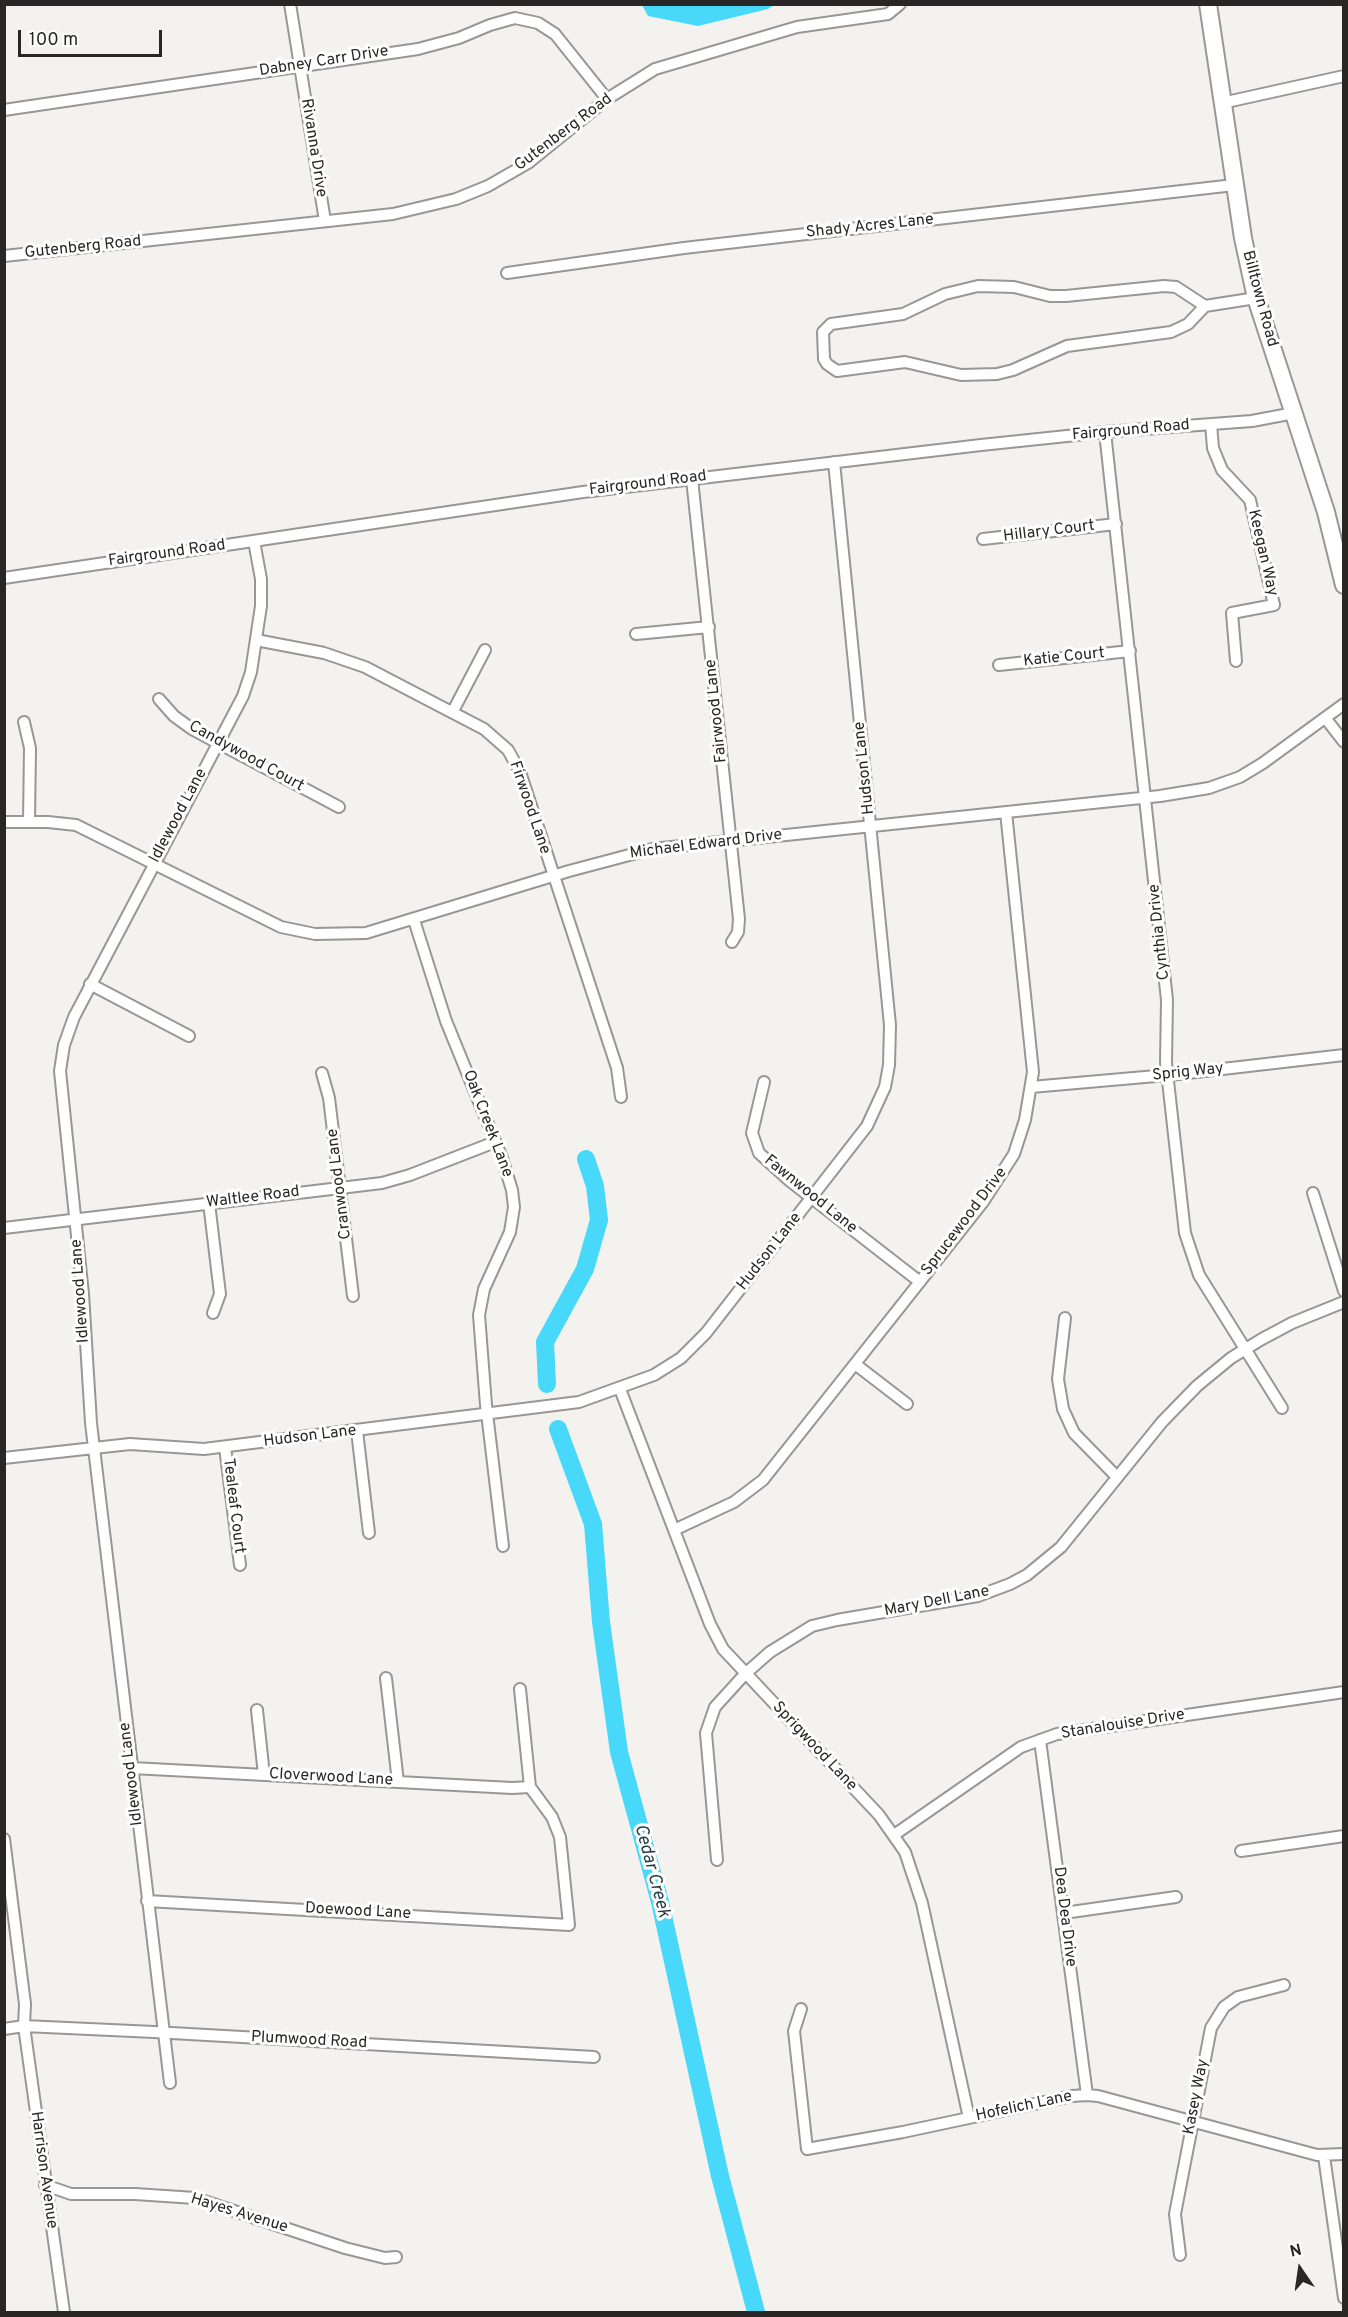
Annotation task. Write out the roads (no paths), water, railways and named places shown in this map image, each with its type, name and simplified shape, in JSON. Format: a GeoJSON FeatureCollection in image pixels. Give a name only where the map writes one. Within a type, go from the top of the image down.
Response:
{"type":"FeatureCollection","features":[{"type":"Feature","properties":{"kind":"main road","name":"Billtown Road"},"geometry":{"type":"LineString","coordinates":[[1208,4],[1234,185],[1256,298],[1326,512],[1344,585]]}},
{"type":"Feature","properties":{"kind":"street","name":"Rivanna Drive"},"geometry":{"type":"LineString","coordinates":[[290,4],[325,221]]}},
{"type":"Feature","properties":{"kind":"street","name":"Gutenberg Road"},"geometry":{"type":"LineString","coordinates":[[4,256],[325,221],[412,210],[456,199],[488,186],[528,163],[607,99],[655,69],[797,27],[888,14],[900,4]]}},
{"type":"Feature","properties":{"kind":"street","name":"Dabney Carr Drive"},"geometry":{"type":"LineString","coordinates":[[4,110],[418,49],[459,38],[490,24],[515,18],[538,23],[555,34],[607,99]]}},
{"type":"Feature","properties":{"kind":"street"},"geometry":{"type":"LineString","coordinates":[[1222,103],[1344,76]]}},
{"type":"Feature","properties":{"kind":"street","name":"Shady Acres Lane"},"geometry":{"type":"LineString","coordinates":[[507,273],[684,248],[1234,185]]}},
{"type":"Feature","properties":{"kind":"street"},"geometry":{"type":"LineString","coordinates":[[1205,306],[1176,287],[1164,285],[1066,296],[1014,287],[978,286],[945,294],[903,314],[831,324],[823,332],[824,359],[831,369],[837,371],[905,362],[960,375],[997,374],[1021,367],[1067,346],[1171,332],[1188,324],[1205,306],[1256,298]]}},
{"type":"Feature","properties":{"kind":"street","name":"Fairground Road"},"geometry":{"type":"LineString","coordinates":[[4,578],[692,479],[1106,432],[1252,421],[1294,413]]}},
{"type":"Feature","properties":{"kind":"street","name":"Keegan Way"},"geometry":{"type":"LineString","coordinates":[[1211,424],[1213,448],[1222,470],[1250,500],[1274,605],[1232,613],[1236,661]]}},
{"type":"Feature","properties":{"kind":"street","name":"Cynthia Drive"},"geometry":{"type":"LineString","coordinates":[[1106,432],[1167,1000],[1168,1075],[1187,1245],[1199,1275],[1247,1348],[1282,1408]]}},
{"type":"Feature","properties":{"kind":"street","name":"Hudson Lane"},"geometry":{"type":"LineString","coordinates":[[4,1458],[130,1444],[186,1449],[225,1447],[579,1402],[654,1375],[692,1349],[812,1198],[870,1120],[885,1087],[889,1065],[890,1025],[834,462]]}},
{"type":"Feature","properties":{"kind":"street","name":"Fairwood Lane"},"geometry":{"type":"LineString","coordinates":[[692,479],[739,920],[738,932],[732,942]]}},
{"type":"Feature","properties":{"kind":"street","name":"Hillary Court"},"geometry":{"type":"LineString","coordinates":[[983,540],[1116,524]]}},
{"type":"Feature","properties":{"kind":"street","name":"Idlewood Lane"},"geometry":{"type":"LineString","coordinates":[[170,2083],[86,1379],[83,1294],[60,1071],[68,1032],[90,984],[243,696],[251,672],[262,589],[254,541]]}},
{"type":"Feature","properties":{"kind":"street"},"geometry":{"type":"LineString","coordinates":[[636,634],[709,627]]}},
{"type":"Feature","properties":{"kind":"street","name":"Firwood Lane"},"geometry":{"type":"LineString","coordinates":[[256,640],[324,653],[348,661],[453,711],[495,737],[512,756],[617,1068],[621,1097]]}},
{"type":"Feature","properties":{"kind":"street"},"geometry":{"type":"LineString","coordinates":[[453,711],[485,650]]}},
{"type":"Feature","properties":{"kind":"street","name":"Katie Court"},"geometry":{"type":"LineString","coordinates":[[999,665],[1130,651]]}},
{"type":"Feature","properties":{"kind":"street","name":"Candywood Court"},"geometry":{"type":"LineString","coordinates":[[159,699],[174,716],[339,807]]}},
{"type":"Feature","properties":{"kind":"street","name":"Michael Edward Drive"},"geometry":{"type":"LineString","coordinates":[[4,822],[76,825],[281,927],[337,936],[366,933],[414,920],[553,876],[652,849],[730,839],[1146,798],[1203,789],[1240,777],[1263,764],[1344,704]]}},
{"type":"Feature","properties":{"kind":"street"},"geometry":{"type":"LineString","coordinates":[[1326,718],[1344,742]]}},
{"type":"Feature","properties":{"kind":"street"},"geometry":{"type":"LineString","coordinates":[[24,722],[30,748],[29,822]]}},
{"type":"Feature","properties":{"kind":"street","name":"Sprucewood Drive"},"geometry":{"type":"LineString","coordinates":[[674,1530],[734,1502],[755,1488],[983,1202],[1014,1154],[1025,1120],[1033,1072],[1006,812]]}},
{"type":"Feature","properties":{"kind":"street","name":"Oak Creek Lane"},"geometry":{"type":"LineString","coordinates":[[414,920],[446,1020],[507,1171],[513,1207],[510,1232],[484,1289],[479,1315],[487,1415],[502,1546]]}},
{"type":"Feature","properties":{"kind":"street"},"geometry":{"type":"LineString","coordinates":[[90,984],[189,1036]]}},
{"type":"Feature","properties":{"kind":"street","name":"Sprig Way"},"geometry":{"type":"LineString","coordinates":[[1031,1087],[1168,1075],[1344,1054]]}},
{"type":"Feature","properties":{"kind":"street","name":"Cranwood Lane"},"geometry":{"type":"LineString","coordinates":[[322,1073],[329,1098],[353,1296]]}},
{"type":"Feature","properties":{"kind":"street","name":"Fawnwood Lane"},"geometry":{"type":"LineString","coordinates":[[764,1082],[753,1120],[752,1133],[756,1147],[767,1162],[920,1282]]}},
{"type":"Feature","properties":{"kind":"street","name":"Waltlee Road"},"geometry":{"type":"LineString","coordinates":[[4,1228],[340,1188],[402,1178],[495,1142]]}},
{"type":"Feature","properties":{"kind":"street"},"geometry":{"type":"LineString","coordinates":[[1313,1193],[1344,1291]]}},
{"type":"Feature","properties":{"kind":"street"},"geometry":{"type":"LineString","coordinates":[[209,1203],[220,1294],[213,1313]]}},
{"type":"Feature","properties":{"kind":"street","name":"Mary Dell Lane"},"geometry":{"type":"LineString","coordinates":[[717,1860],[706,1733],[715,1707],[745,1674],[770,1652],[812,1626],[978,1596],[1010,1584],[1041,1565],[1061,1547],[1117,1476],[1177,1405],[1197,1386],[1247,1348],[1292,1323],[1344,1302]]}},
{"type":"Feature","properties":{"kind":"street"},"geometry":{"type":"LineString","coordinates":[[1065,1318],[1058,1379],[1063,1409],[1074,1433],[1117,1476]]}},
{"type":"Feature","properties":{"kind":"street"},"geometry":{"type":"LineString","coordinates":[[855,1364],[907,1404]]}},
{"type":"Feature","properties":{"kind":"street","name":"Sprigwood Lane"},"geometry":{"type":"LineString","coordinates":[[620,1389],[718,1639],[745,1674],[879,1815],[894,1835],[916,1877],[969,2118]]}},
{"type":"Feature","properties":{"kind":"street"},"geometry":{"type":"LineString","coordinates":[[357,1431],[369,1533]]}},
{"type":"Feature","properties":{"kind":"street","name":"Tealeaf Court"},"geometry":{"type":"LineString","coordinates":[[225,1447],[240,1565]]}},
{"type":"Feature","properties":{"kind":"street"},"geometry":{"type":"LineString","coordinates":[[386,1678],[398,1782]]}},
{"type":"Feature","properties":{"kind":"street"},"geometry":{"type":"LineString","coordinates":[[520,1689],[530,1787]]}},
{"type":"Feature","properties":{"kind":"street","name":"Stanalouise Drive"},"geometry":{"type":"LineString","coordinates":[[894,1835],[1021,1747],[1058,1734],[1344,1692]]}},
{"type":"Feature","properties":{"kind":"street"},"geometry":{"type":"LineString","coordinates":[[257,1710],[264,1775]]}},
{"type":"Feature","properties":{"kind":"street","name":"Dea Dea Drive"},"geometry":{"type":"LineString","coordinates":[[1040,1740],[1087,2095]]}},
{"type":"Feature","properties":{"kind":"street","name":"Cloverwood Lane"},"geometry":{"type":"LineString","coordinates":[[132,1768],[530,1787]]}},
{"type":"Feature","properties":{"kind":"street","name":"Doewood Lane"},"geometry":{"type":"LineString","coordinates":[[147,1901],[569,1925],[560,1837],[552,1816],[530,1787]]}},
{"type":"Feature","properties":{"kind":"street"},"geometry":{"type":"LineString","coordinates":[[1241,1851],[1344,1836]]}},
{"type":"Feature","properties":{"kind":"street"},"geometry":{"type":"LineString","coordinates":[[4,1839],[25,2004],[24,2026],[4,2030]]}},
{"type":"Feature","properties":{"kind":"street"},"geometry":{"type":"LineString","coordinates":[[1064,1913],[1176,1896]]}},
{"type":"Feature","properties":{"kind":"street","name":"Kasey Way"},"geometry":{"type":"LineString","coordinates":[[1180,2255],[1175,2214],[1191,2121],[1211,2028],[1218,2014],[1230,2002],[1248,1993],[1284,1985]]}},
{"type":"Feature","properties":{"kind":"street","name":"Hofelich Lane"},"geometry":{"type":"LineString","coordinates":[[801,2009],[794,2031],[807,2149],[1071,2096],[1087,2095],[1324,2156],[1344,2154]]}},
{"type":"Feature","properties":{"kind":"street","name":"Plumwood Road"},"geometry":{"type":"LineString","coordinates":[[24,2026],[594,2057]]}},
{"type":"Feature","properties":{"kind":"street","name":"Harrison Avenue"},"geometry":{"type":"LineString","coordinates":[[24,2026],[64,2313]]}},
{"type":"Feature","properties":{"kind":"street"},"geometry":{"type":"LineString","coordinates":[[1324,2156],[1344,2298]]}},
{"type":"Feature","properties":{"kind":"street","name":"Hayes Avenue"},"geometry":{"type":"LineString","coordinates":[[45,2185],[70,2194],[135,2194],[195,2199],[345,2248],[385,2258],[396,2257]]}},
{"type":"Feature","properties":{"kind":"water"},"geometry":{"type":"Polygon","coordinates":[[[642,5],[774,5],[768,9],[698,26],[648,16],[642,5]]]}},
{"type":"Feature","properties":{"kind":"waterway","name":"Cedar Creek"},"geometry":{"type":"LineString","coordinates":[[547,1384],[545,1342],[585,1269],[599,1220],[595,1186],[586,1159]]}},
{"type":"Feature","properties":{"kind":"waterway","name":"Cedar Creek"},"geometry":{"type":"LineString","coordinates":[[558,1429],[593,1524],[601,1622],[619,1752],[660,1902],[720,2176],[756,2312]]}}]}
